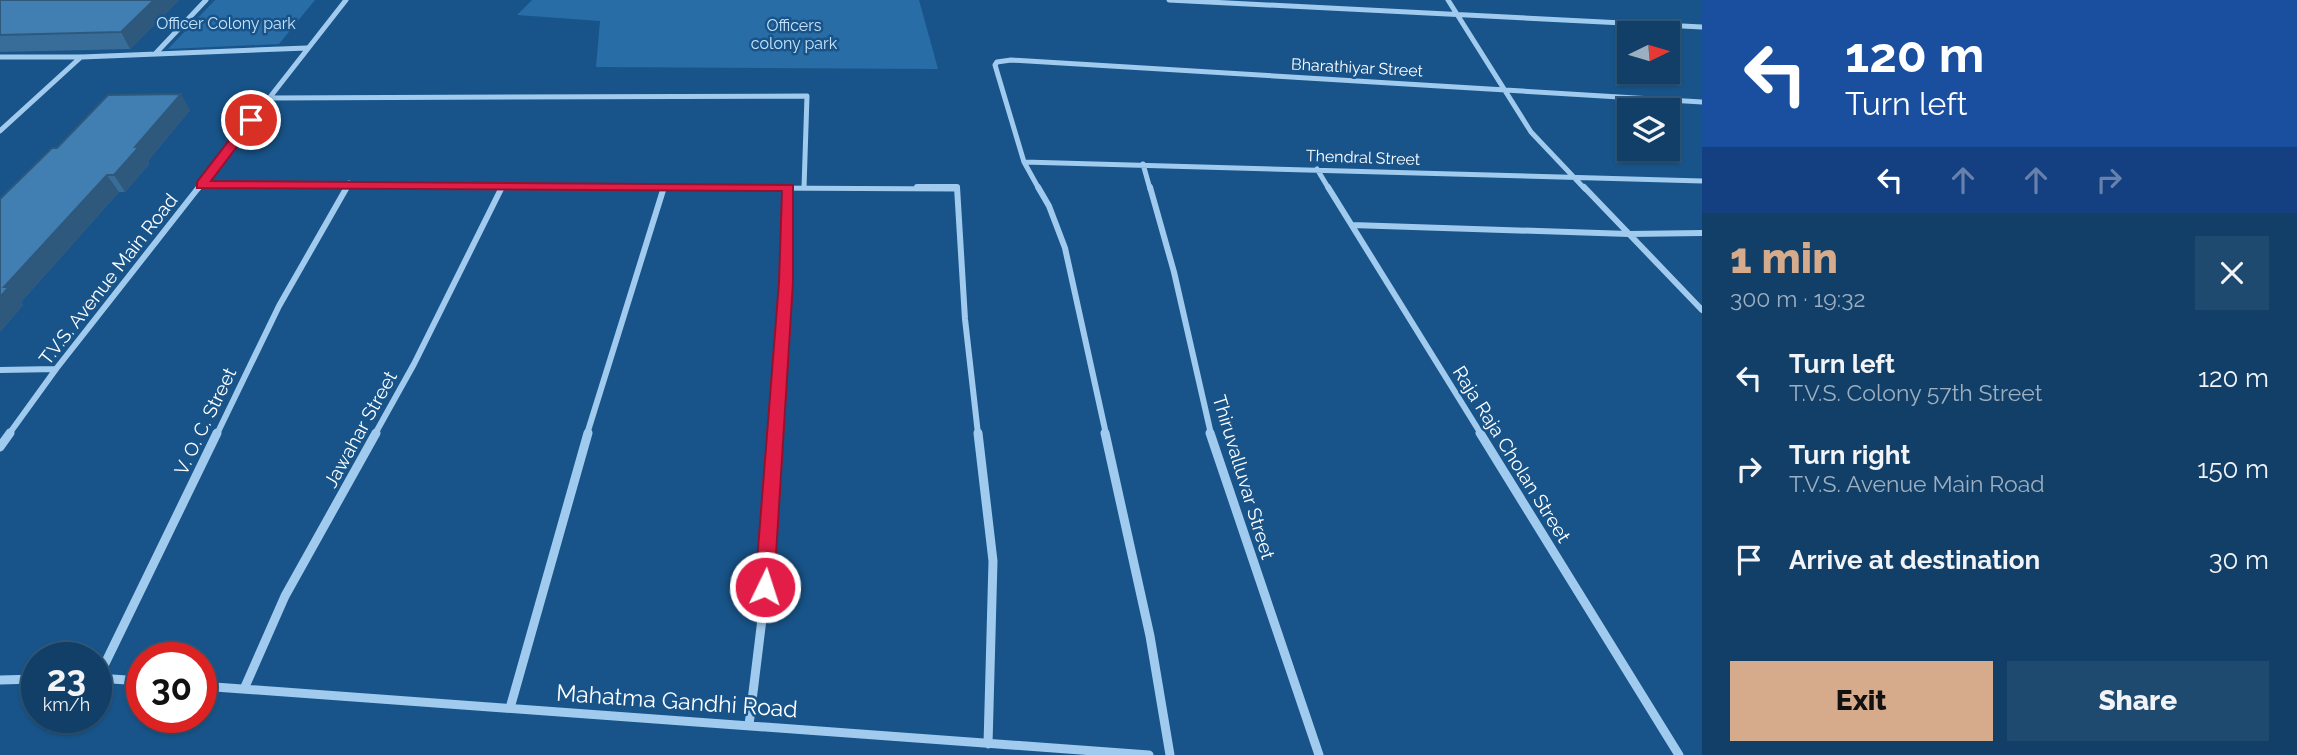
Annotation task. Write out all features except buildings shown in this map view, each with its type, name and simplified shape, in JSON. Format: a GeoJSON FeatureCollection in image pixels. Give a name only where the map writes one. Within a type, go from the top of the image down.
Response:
{"type":"FeatureCollection","features":[{"type":"Feature","properties":{"kind":"street"},"geometry":{"type":"LineString","coordinates":[[155,54],[206,0]]}},
{"type":"Feature","properties":{"kind":"street","name":"T.V.S. Avenue Main Road"},"geometry":{"type":"LineString","coordinates":[[0,447],[56,369],[346,0]]}},
{"type":"Feature","properties":{"kind":"street"},"geometry":{"type":"LineString","coordinates":[[1169,0],[1702,27]]}},
{"type":"Feature","properties":{"kind":"street"},"geometry":{"type":"LineString","coordinates":[[1448,0],[1531,132],[1702,310]]}},
{"type":"Feature","properties":{"kind":"street"},"geometry":{"type":"LineString","coordinates":[[0,57],[82,57],[307,48]]}},
{"type":"Feature","properties":{"kind":"street"},"geometry":{"type":"LineString","coordinates":[[0,131],[82,57]]}},
{"type":"Feature","properties":{"kind":"street","name":"Bharathiyar Street"},"geometry":{"type":"LineString","coordinates":[[1024,162],[995,65],[1011,60],[1702,102]]}},
{"type":"Feature","properties":{"kind":"street"},"geometry":{"type":"LineString","coordinates":[[268,98],[807,96],[804,188]]}},
{"type":"Feature","properties":{"kind":"street"},"geometry":{"type":"LineString","coordinates":[[1024,162],[1049,206],[1065,248],[1150,636],[1170,755]]}},
{"type":"Feature","properties":{"kind":"street","name":"Thendral Street"},"geometry":{"type":"LineString","coordinates":[[1024,162],[1702,181]]}},
{"type":"Feature","properties":{"kind":"street","name":"Thiruvalluvar Street"},"geometry":{"type":"LineString","coordinates":[[1143,164],[1174,272],[1209,429],[1320,755]]}},
{"type":"Feature","properties":{"kind":"street","name":"Raja Raja Cholan Street"},"geometry":{"type":"LineString","coordinates":[[1317,169],[1679,755]]}},
{"type":"Feature","properties":{"kind":"street"},"geometry":{"type":"LineString","coordinates":[[202,185],[349,183],[957,187],[965,319],[993,561],[988,744]]}},
{"type":"Feature","properties":{"kind":"street","name":"V. O. C. Street"},"geometry":{"type":"LineString","coordinates":[[112,647],[279,306],[349,183]]}},
{"type":"Feature","properties":{"kind":"street","name":"Jawahar Street"},"geometry":{"type":"LineString","coordinates":[[244,689],[285,596],[414,364],[503,185]]}},
{"type":"Feature","properties":{"kind":"street"},"geometry":{"type":"LineString","coordinates":[[510,708],[569,494],[664,186]]}},
{"type":"Feature","properties":{"kind":"street"},"geometry":{"type":"LineString","coordinates":[[748,725],[758,662],[776,446],[786,282],[788,187]]}},
{"type":"Feature","properties":{"kind":"street"},"geometry":{"type":"LineString","coordinates":[[1352,225],[1629,234],[1702,233]]}},
{"type":"Feature","properties":{"kind":"street"},"geometry":{"type":"LineString","coordinates":[[0,370],[56,369]]}},
{"type":"Feature","properties":{"kind":"street"},"geometry":{"type":"LineString","coordinates":[[0,680],[21,680]]}},
{"type":"Feature","properties":{"kind":"street","name":"Mahatma Gandhi Road"},"geometry":{"type":"LineString","coordinates":[[217,687],[748,725],[988,744],[1018,750],[1149,755]]}},
{"type":"Feature","properties":{"kind":"green space","name":"Officer Colony park"},"geometry":{"type":"Polygon","coordinates":[[[215,0],[315,0],[279,44],[168,49],[215,0]]]}},
{"type":"Feature","properties":{"kind":"green space","name":"Officers colony park"},"geometry":{"type":"Polygon","coordinates":[[[532,0],[919,0],[938,69],[596,67],[600,21],[517,15],[532,0]]]}},
{"type":"Feature","properties":{"kind":"route"},"geometry":{"type":"LineString","coordinates":[[251,120],[202,185],[349,183],[788,187],[786,282],[765,587]]}}]}
